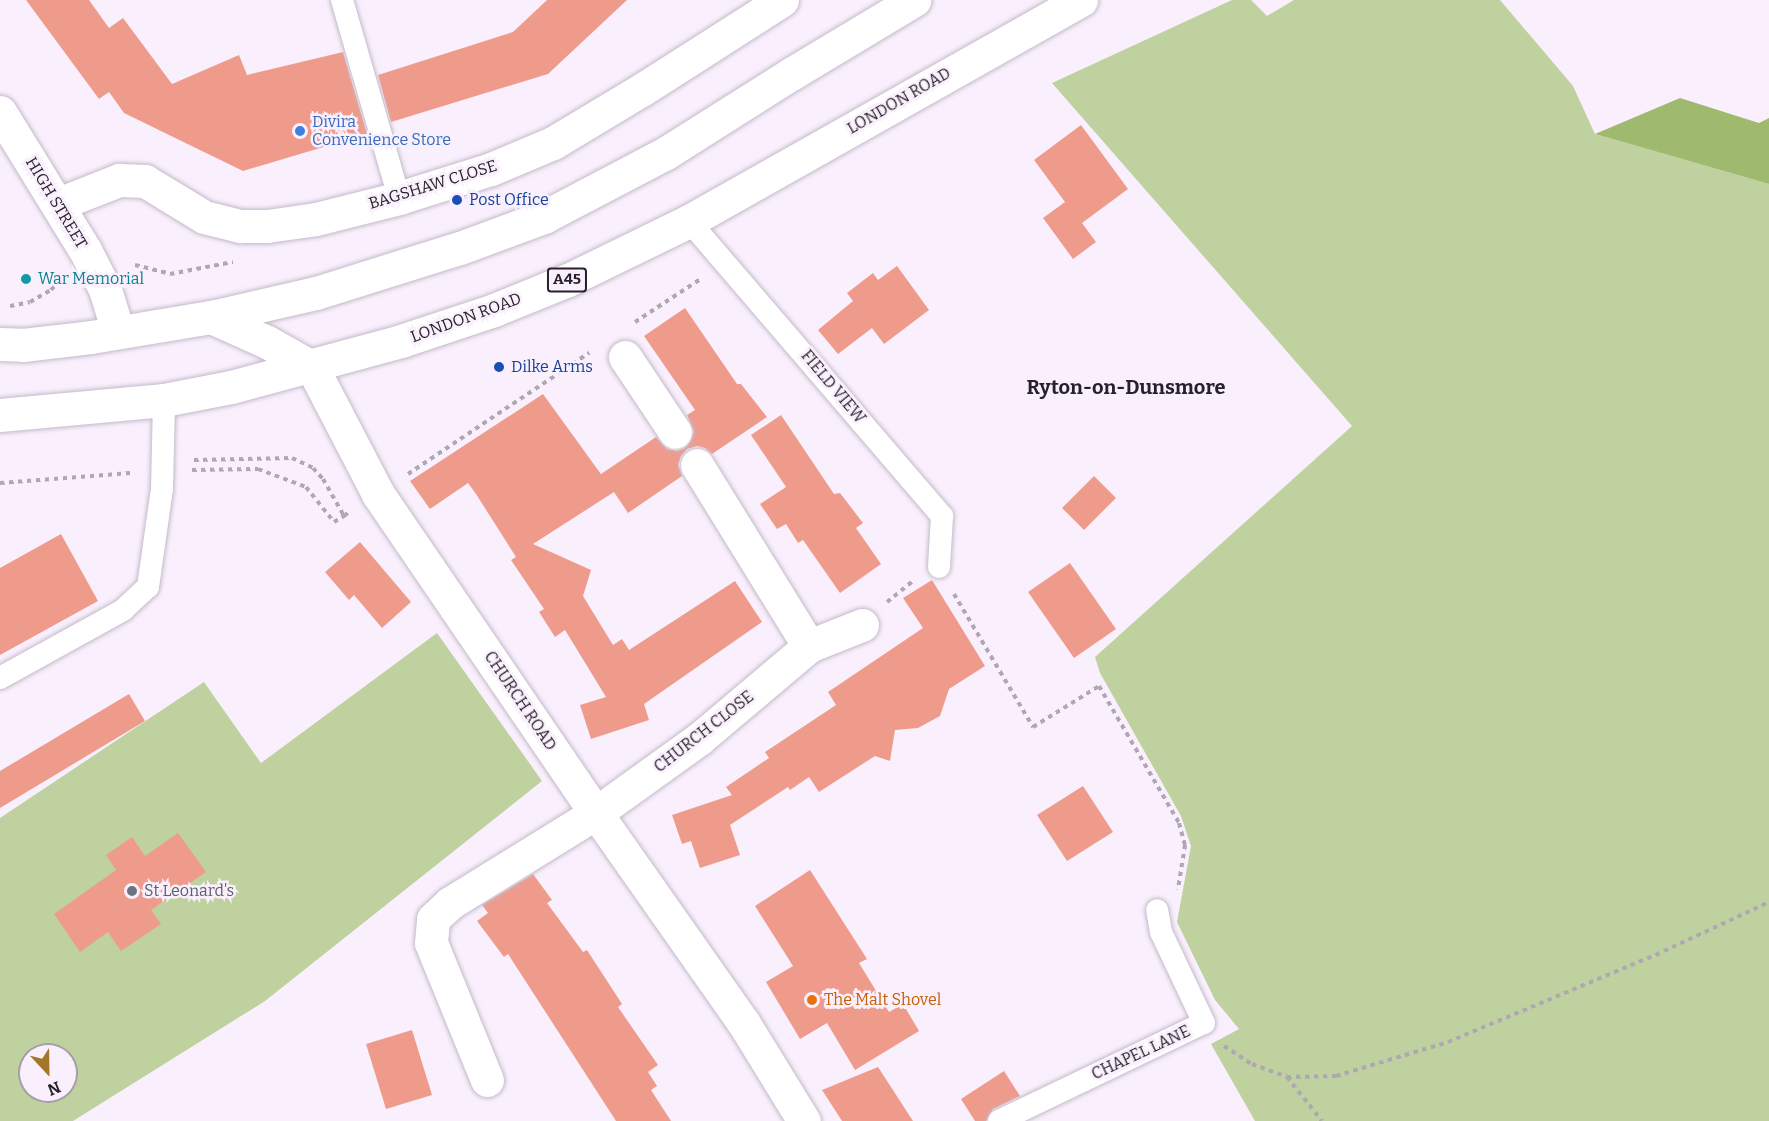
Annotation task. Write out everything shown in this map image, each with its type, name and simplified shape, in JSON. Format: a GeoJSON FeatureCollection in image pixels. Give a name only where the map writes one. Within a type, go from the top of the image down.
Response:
{"type":"FeatureCollection","features":[{"type":"Feature","properties":{"kind":"main road"},"geometry":{"type":"LineString","coordinates":[[0,344],[23,345],[211,317],[316,293],[460,248],[544,217],[666,153],[914,0]]}},
{"type":"Feature","properties":{"kind":"main road","name":"LONDON ROAD"},"geometry":{"type":"LineString","coordinates":[[0,415],[164,400],[231,387],[312,366],[494,310],[568,280],[689,221],[1081,0]]}},
{"type":"Feature","properties":{"kind":"main road","name":"BAGSHAW CLOSE"},"geometry":{"type":"LineString","coordinates":[[58,204],[119,180],[145,180],[204,217],[241,226],[267,226],[316,219],[399,198],[491,169],[553,143],[644,89],[761,5]]}},
{"type":"Feature","properties":{"kind":"main road","name":"HIGH STREET"},"geometry":{"type":"LineString","coordinates":[[0,112],[86,250],[105,288],[118,332]]}},
{"type":"Feature","properties":{"kind":"main road"},"geometry":{"type":"LineString","coordinates":[[211,317],[267,342],[312,366]]}},
{"type":"Feature","properties":{"kind":"main road"},"geometry":{"type":"LineString","coordinates":[[616,344],[675,432]]}},
{"type":"Feature","properties":{"kind":"main road","name":"CHURCH ROAD"},"geometry":{"type":"LineString","coordinates":[[312,366],[378,494],[596,813],[743,1022],[804,1121]]}},
{"type":"Feature","properties":{"kind":"main road"},"geometry":{"type":"LineString","coordinates":[[697,465],[808,646]]}},
{"type":"Feature","properties":{"kind":"main road","name":"CHURCH CLOSE"},"geometry":{"type":"LineString","coordinates":[[486,1080],[430,943],[433,919],[450,903],[596,813],[699,740],[808,646],[862,625]]}},
{"type":"Feature","properties":{"kind":"lane"},"geometry":{"type":"LineString","coordinates":[[342,0],[399,198]]}},
{"type":"Feature","properties":{"kind":"lane","name":"FIELD VIEW"},"geometry":{"type":"LineString","coordinates":[[689,221],[942,516],[939,567]]}},
{"type":"Feature","properties":{"kind":"lane"},"geometry":{"type":"LineString","coordinates":[[0,678],[123,610],[148,588],[162,489],[164,400]]}},
{"type":"Feature","properties":{"kind":"lane","name":"CHAPEL LANE"},"geometry":{"type":"LineString","coordinates":[[999,1121],[1204,1023],[1161,932],[1167,905]]}},
{"type":"Feature","properties":{"kind":"path"},"geometry":{"type":"LineString","coordinates":[[0,306],[30,302],[51,290],[86,250]]}},
{"type":"Feature","properties":{"kind":"path"},"geometry":{"type":"LineString","coordinates":[[129,258],[136,266],[170,274],[228,264]]}},
{"type":"Feature","properties":{"kind":"path"},"geometry":{"type":"LineString","coordinates":[[0,483],[162,470],[258,469],[306,487],[334,522],[616,344],[725,262]]}},
{"type":"Feature","properties":{"kind":"path"},"geometry":{"type":"LineString","coordinates":[[185,460],[292,458],[318,474],[344,516]]}},
{"type":"Feature","properties":{"kind":"path"},"geometry":{"type":"LineString","coordinates":[[939,567],[1033,727],[1099,686],[1179,823],[1185,844],[1167,905]]}},
{"type":"Feature","properties":{"kind":"path"},"geometry":{"type":"LineString","coordinates":[[862,625],[917,579]]}},
{"type":"Feature","properties":{"kind":"path"},"geometry":{"type":"LineString","coordinates":[[1220,1039],[1225,1047],[1252,1065],[1287,1077],[1336,1076],[1448,1042],[1664,951],[1769,902]]}},
{"type":"Feature","properties":{"kind":"path"},"geometry":{"type":"LineString","coordinates":[[1287,1077],[1322,1121]]}},
{"type":"Feature","properties":{"kind":"green space"},"geometry":{"type":"Polygon","coordinates":[[[1232,0],[1251,0],[1267,16],[1294,0],[1500,0],[1573,86],[1595,134],[1769,184],[1769,1121],[1255,1121],[1211,1044],[1239,1029],[1215,1000],[1177,922],[1191,846],[1181,816],[1100,673],[1095,657],[1352,426],[1052,83],[1232,0]]]}},
{"type":"Feature","properties":{"kind":"green space"},"geometry":{"type":"Polygon","coordinates":[[[1680,98],[1759,123],[1769,118],[1769,184],[1595,134],[1680,98]]]}},
{"type":"Feature","properties":{"kind":"green space"},"geometry":{"type":"Polygon","coordinates":[[[437,633],[542,781],[265,1001],[73,1121],[0,1121],[0,818],[204,682],[261,763],[437,633]]]}},
{"type":"Feature","properties":{"kind":"building"},"geometry":{"type":"Polygon","coordinates":[[[26,0],[89,0],[109,28],[123,18],[172,84],[239,55],[247,75],[343,52],[367,134],[243,171],[124,113],[109,92],[99,99],[26,0]]]}},
{"type":"Feature","properties":{"kind":"building"},"geometry":{"type":"Polygon","coordinates":[[[547,0],[627,0],[548,74],[391,122],[378,75],[513,32],[547,0]]]}},
{"type":"Feature","properties":{"kind":"building"},"geometry":{"type":"Polygon","coordinates":[[[1081,125],[1128,189],[1082,223],[1096,242],[1073,259],[1043,218],[1065,202],[1034,160],[1081,125]]]}},
{"type":"Feature","properties":{"kind":"building"},"geometry":{"type":"Polygon","coordinates":[[[897,266],[929,310],[884,344],[872,328],[838,354],[818,330],[853,301],[847,293],[873,273],[878,280],[897,266]]]}},
{"type":"Feature","properties":{"kind":"building"},"geometry":{"type":"Polygon","coordinates":[[[685,308],[737,384],[741,384],[767,417],[712,454],[705,448],[697,446],[687,449],[678,465],[682,476],[628,513],[614,492],[533,544],[591,570],[583,596],[613,645],[622,639],[629,650],[735,581],[762,622],[644,704],[649,720],[591,739],[580,705],[606,697],[565,630],[555,637],[539,612],[544,609],[511,560],[516,557],[476,494],[468,483],[430,509],[410,481],[543,394],[611,488],[601,474],[656,437],[667,449],[677,451],[685,448],[691,441],[694,431],[687,415],[695,410],[644,336],[685,308]]]}},
{"type":"Feature","properties":{"kind":"building"},"geometry":{"type":"Polygon","coordinates":[[[781,415],[834,494],[840,493],[863,523],[856,528],[881,564],[840,593],[803,540],[798,543],[786,524],[777,529],[760,504],[786,487],[751,435],[781,415]]]}},
{"type":"Feature","properties":{"kind":"building"},"geometry":{"type":"Polygon","coordinates":[[[1094,476],[1116,498],[1084,530],[1062,508],[1094,476]]]}},
{"type":"Feature","properties":{"kind":"building"},"geometry":{"type":"Polygon","coordinates":[[[61,534],[98,601],[0,655],[0,568],[61,534]]]}},
{"type":"Feature","properties":{"kind":"building"},"geometry":{"type":"Polygon","coordinates":[[[360,542],[411,602],[382,628],[354,595],[349,600],[325,572],[360,542]]]}},
{"type":"Feature","properties":{"kind":"building"},"geometry":{"type":"Polygon","coordinates":[[[1070,563],[1116,629],[1074,658],[1028,592],[1070,563]]]}},
{"type":"Feature","properties":{"kind":"building"},"geometry":{"type":"Polygon","coordinates":[[[932,580],[985,666],[949,689],[940,716],[918,728],[895,730],[890,761],[875,756],[819,792],[809,777],[790,790],[788,787],[730,825],[740,855],[700,868],[691,841],[682,844],[672,815],[732,795],[726,787],[769,758],[765,752],[836,705],[828,692],[923,628],[903,598],[932,580]]]}},
{"type":"Feature","properties":{"kind":"building"},"geometry":{"type":"Polygon","coordinates":[[[129,694],[145,721],[0,808],[0,771],[129,694]]]}},
{"type":"Feature","properties":{"kind":"building"},"geometry":{"type":"Polygon","coordinates":[[[1083,786],[1113,832],[1067,861],[1037,815],[1083,786]]]}},
{"type":"Feature","properties":{"kind":"building","name":"St Leonard's"},"geometry":{"type":"Polygon","coordinates":[[[178,833],[206,872],[151,910],[161,924],[121,951],[108,932],[80,952],[54,914],[116,870],[106,855],[132,837],[145,856],[178,833]]]}},
{"type":"Feature","properties":{"kind":"building"},"geometry":{"type":"Polygon","coordinates":[[[810,870],[867,959],[859,963],[889,1012],[903,1004],[919,1031],[855,1070],[827,1023],[800,1039],[766,982],[793,966],[755,906],[810,870]]]}},
{"type":"Feature","properties":{"kind":"building"},"geometry":{"type":"Polygon","coordinates":[[[533,874],[552,900],[547,903],[583,952],[587,950],[622,1004],[618,1007],[658,1065],[648,1072],[657,1086],[651,1090],[671,1121],[616,1121],[508,954],[504,957],[477,921],[488,913],[482,905],[533,874]]]}},
{"type":"Feature","properties":{"kind":"building"},"geometry":{"type":"Polygon","coordinates":[[[412,1030],[432,1095],[386,1109],[366,1044],[412,1030]]]}},
{"type":"Feature","properties":{"kind":"building"},"geometry":{"type":"Polygon","coordinates":[[[878,1067],[913,1121],[842,1121],[822,1090],[878,1067]]]}},
{"type":"Feature","properties":{"kind":"building"},"geometry":{"type":"Polygon","coordinates":[[[1004,1071],[1020,1096],[993,1109],[986,1121],[975,1121],[961,1099],[1004,1071]]]}},
{"type":"Feature","properties":{"kind":"place","name":"Divira Convenience Store"},"geometry":{"type":"Point","coordinates":[300,131]}},
{"type":"Feature","properties":{"kind":"place","name":"Post Office"},"geometry":{"type":"Point","coordinates":[457,200]}},
{"type":"Feature","properties":{"kind":"place","name":"War Memorial"},"geometry":{"type":"Point","coordinates":[26,279]}},
{"type":"Feature","properties":{"kind":"place","name":"Dilke Arms"},"geometry":{"type":"Point","coordinates":[499,367]}},
{"type":"Feature","properties":{"kind":"place","name":"St Leonard's"},"geometry":{"type":"Point","coordinates":[132,891]}},
{"type":"Feature","properties":{"kind":"place","name":"The Malt Shovel"},"geometry":{"type":"Point","coordinates":[812,1000]}},
{"type":"Feature","properties":{"kind":"district","name":"Ryton-on-Dunsmore"},"geometry":{"type":"Point","coordinates":[1126,387]}}]}
